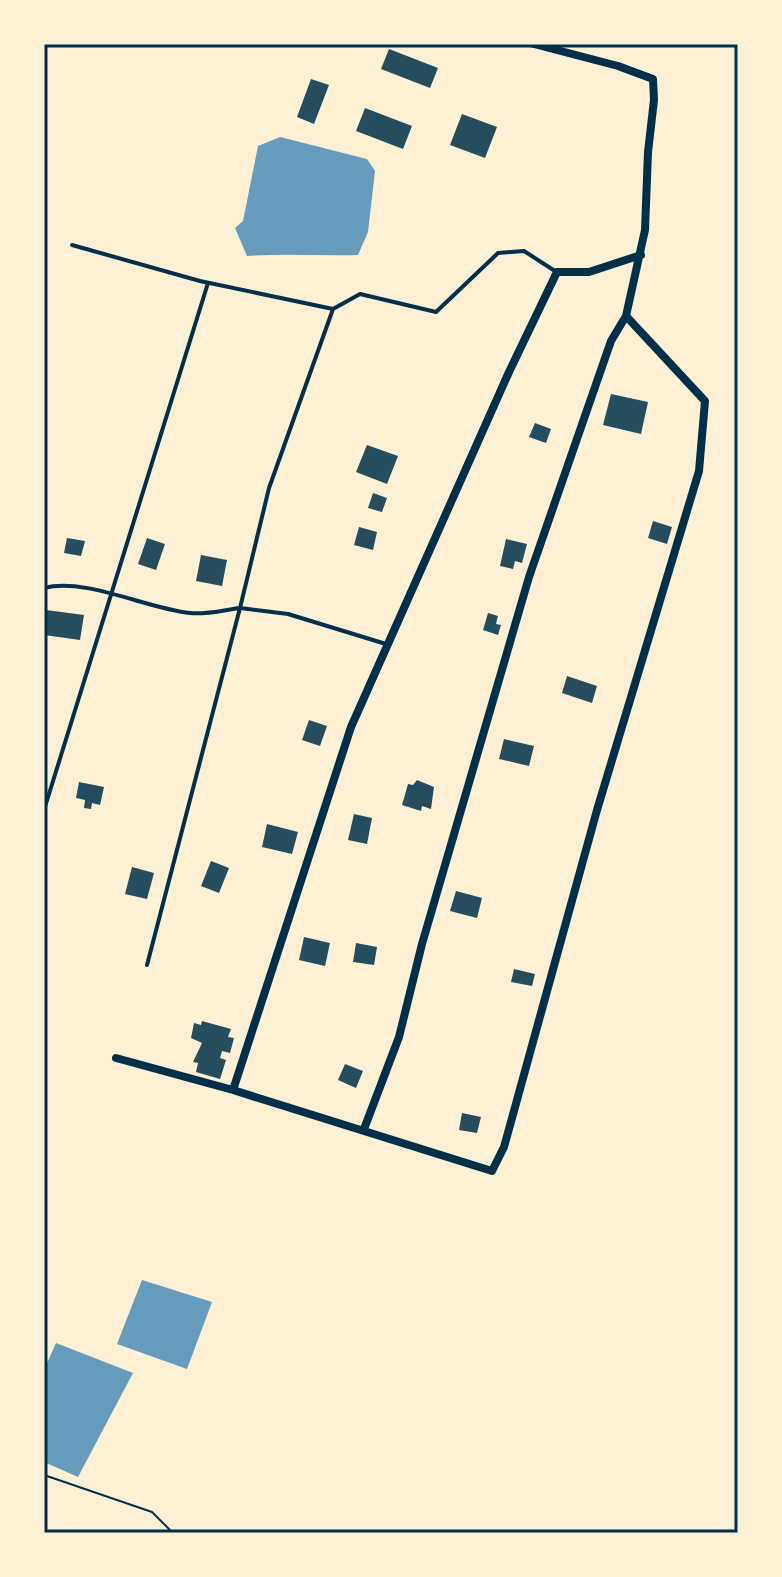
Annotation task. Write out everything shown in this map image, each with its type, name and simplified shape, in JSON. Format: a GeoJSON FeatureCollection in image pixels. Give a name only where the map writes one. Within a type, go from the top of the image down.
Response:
{"type":"FeatureCollection","features":[{"type":"Feature","properties":{"kind":"street"},"geometry":{"type":"LineString","coordinates":[[364,1129],[399,1037],[422,944],[529,577],[611,341],[626,316],[641,255],[654,100],[653,79],[618,66],[534,44]]}},
{"type":"Feature","properties":{"kind":"street"},"geometry":{"type":"LineString","coordinates":[[233,1090],[351,727],[509,372],[557,272],[589,272],[641,255]]}},
{"type":"Feature","properties":{"kind":"street"},"geometry":{"type":"LineString","coordinates":[[116,1058],[364,1129],[492,1171],[504,1147],[597,810],[699,471],[705,401],[626,316]]}},
{"type":"Feature","properties":{"kind":"lane"},"geometry":{"type":"LineString","coordinates":[[72,245],[208,283],[333,309],[360,294],[436,312],[498,253],[524,251],[557,272]]}},
{"type":"Feature","properties":{"kind":"lane"},"geometry":{"type":"LineString","coordinates":[[44,810],[208,283]]}},
{"type":"Feature","properties":{"kind":"lane"},"geometry":{"type":"LineString","coordinates":[[147,965],[269,488],[333,309]]}},
{"type":"Feature","properties":{"kind":"lane"},"geometry":{"type":"LineString","coordinates":[[44,588],[55,585],[110,593],[191,614],[240,608],[288,614],[388,644]]}},
{"type":"Feature","properties":{"kind":"path"},"geometry":{"type":"LineString","coordinates":[[44,1475],[152,1512],[173,1533]]}},
{"type":"Feature","properties":{"kind":"water"},"geometry":{"type":"Polygon","coordinates":[[[280,137],[367,159],[375,171],[368,232],[358,255],[247,256],[235,228],[243,221],[258,146],[280,137]]]}},
{"type":"Feature","properties":{"kind":"water"},"geometry":{"type":"Polygon","coordinates":[[[142,1280],[212,1302],[187,1369],[117,1344],[142,1280]]]}},
{"type":"Feature","properties":{"kind":"water"},"geometry":{"type":"Polygon","coordinates":[[[56,1343],[133,1373],[78,1477],[44,1462],[44,1370],[56,1343]]]}},
{"type":"Feature","properties":{"kind":"building"},"geometry":{"type":"Polygon","coordinates":[[[389,49],[438,68],[430,88],[381,69],[389,49]]]}},
{"type":"Feature","properties":{"kind":"building"},"geometry":{"type":"Polygon","coordinates":[[[311,79],[329,85],[314,124],[297,117],[311,79]]]}},
{"type":"Feature","properties":{"kind":"building"},"geometry":{"type":"Polygon","coordinates":[[[365,108],[412,126],[403,149],[356,131],[365,108]]]}},
{"type":"Feature","properties":{"kind":"building"},"geometry":{"type":"Polygon","coordinates":[[[462,114],[497,127],[485,158],[450,145],[462,114]]]}},
{"type":"Feature","properties":{"kind":"building"},"geometry":{"type":"Polygon","coordinates":[[[611,394],[648,402],[641,434],[603,425],[611,394]]]}},
{"type":"Feature","properties":{"kind":"building"},"geometry":{"type":"Polygon","coordinates":[[[535,423],[551,429],[546,443],[529,437],[535,423]]]}},
{"type":"Feature","properties":{"kind":"building"},"geometry":{"type":"Polygon","coordinates":[[[367,445],[398,456],[387,484],[356,472],[367,445]]]}},
{"type":"Feature","properties":{"kind":"building"},"geometry":{"type":"Polygon","coordinates":[[[373,493],[387,498],[382,512],[368,508],[373,493]]]}},
{"type":"Feature","properties":{"kind":"building"},"geometry":{"type":"Polygon","coordinates":[[[653,521],[672,527],[667,544],[648,538],[653,521]]]}},
{"type":"Feature","properties":{"kind":"building"},"geometry":{"type":"Polygon","coordinates":[[[359,527],[377,532],[373,550],[354,545],[359,527]]]}},
{"type":"Feature","properties":{"kind":"building"},"geometry":{"type":"Polygon","coordinates":[[[67,538],[85,541],[81,556],[64,553],[67,538]]]}},
{"type":"Feature","properties":{"kind":"building"},"geometry":{"type":"Polygon","coordinates":[[[147,538],[165,544],[156,570],[138,564],[147,538]]]}},
{"type":"Feature","properties":{"kind":"building"},"geometry":{"type":"Polygon","coordinates":[[[506,539],[527,544],[522,563],[515,561],[513,569],[500,566],[506,539]]]}},
{"type":"Feature","properties":{"kind":"building"},"geometry":{"type":"Polygon","coordinates":[[[201,555],[227,560],[222,586],[196,581],[201,555]]]}},
{"type":"Feature","properties":{"kind":"building"},"geometry":{"type":"Polygon","coordinates":[[[46,610],[84,615],[80,640],[44,635],[46,610]]]}},
{"type":"Feature","properties":{"kind":"building"},"geometry":{"type":"Polygon","coordinates":[[[488,613],[498,616],[496,624],[501,625],[498,635],[483,630],[488,613]]]}},
{"type":"Feature","properties":{"kind":"building"},"geometry":{"type":"Polygon","coordinates":[[[567,676],[597,686],[592,703],[562,693],[567,676]]]}},
{"type":"Feature","properties":{"kind":"building"},"geometry":{"type":"Polygon","coordinates":[[[309,720],[327,726],[320,746],[302,740],[309,720]]]}},
{"type":"Feature","properties":{"kind":"building"},"geometry":{"type":"Polygon","coordinates":[[[504,739],[534,746],[529,766],[499,759],[504,739]]]}},
{"type":"Feature","properties":{"kind":"building"},"geometry":{"type":"Polygon","coordinates":[[[417,780],[434,787],[431,809],[422,806],[421,811],[402,805],[408,784],[413,785],[417,780]]]}},
{"type":"Feature","properties":{"kind":"building"},"geometry":{"type":"Polygon","coordinates":[[[79,782],[104,787],[100,805],[92,803],[91,809],[84,808],[85,800],[76,798],[79,782]]]}},
{"type":"Feature","properties":{"kind":"building"},"geometry":{"type":"Polygon","coordinates":[[[354,814],[372,818],[367,844],[348,840],[354,814]]]}},
{"type":"Feature","properties":{"kind":"building"},"geometry":{"type":"Polygon","coordinates":[[[267,824],[298,832],[292,854],[262,847],[267,824]]]}},
{"type":"Feature","properties":{"kind":"building"},"geometry":{"type":"Polygon","coordinates":[[[211,861],[229,868],[219,893],[201,886],[211,861]]]}},
{"type":"Feature","properties":{"kind":"building"},"geometry":{"type":"Polygon","coordinates":[[[132,867],[154,873],[147,899],[125,894],[132,867]]]}},
{"type":"Feature","properties":{"kind":"building"},"geometry":{"type":"Polygon","coordinates":[[[456,891],[482,898],[477,918],[450,911],[456,891]]]}},
{"type":"Feature","properties":{"kind":"building"},"geometry":{"type":"Polygon","coordinates":[[[304,937],[330,943],[325,966],[299,960],[304,937]]]}},
{"type":"Feature","properties":{"kind":"building"},"geometry":{"type":"Polygon","coordinates":[[[356,943],[377,947],[374,965],[353,962],[356,943]]]}},
{"type":"Feature","properties":{"kind":"building"},"geometry":{"type":"Polygon","coordinates":[[[514,969],[535,974],[532,986],[511,982],[514,969]]]}},
{"type":"Feature","properties":{"kind":"building"},"geometry":{"type":"Polygon","coordinates":[[[202,1021],[231,1029],[228,1037],[234,1038],[230,1053],[222,1051],[220,1058],[226,1060],[220,1079],[196,1072],[198,1063],[193,1062],[202,1043],[191,1038],[194,1023],[201,1025],[202,1021]]]}},
{"type":"Feature","properties":{"kind":"building"},"geometry":{"type":"Polygon","coordinates":[[[345,1064],[363,1071],[356,1088],[338,1080],[345,1064]]]}},
{"type":"Feature","properties":{"kind":"building"},"geometry":{"type":"Polygon","coordinates":[[[462,1113],[481,1117],[477,1133],[459,1130],[462,1113]]]}}]}
